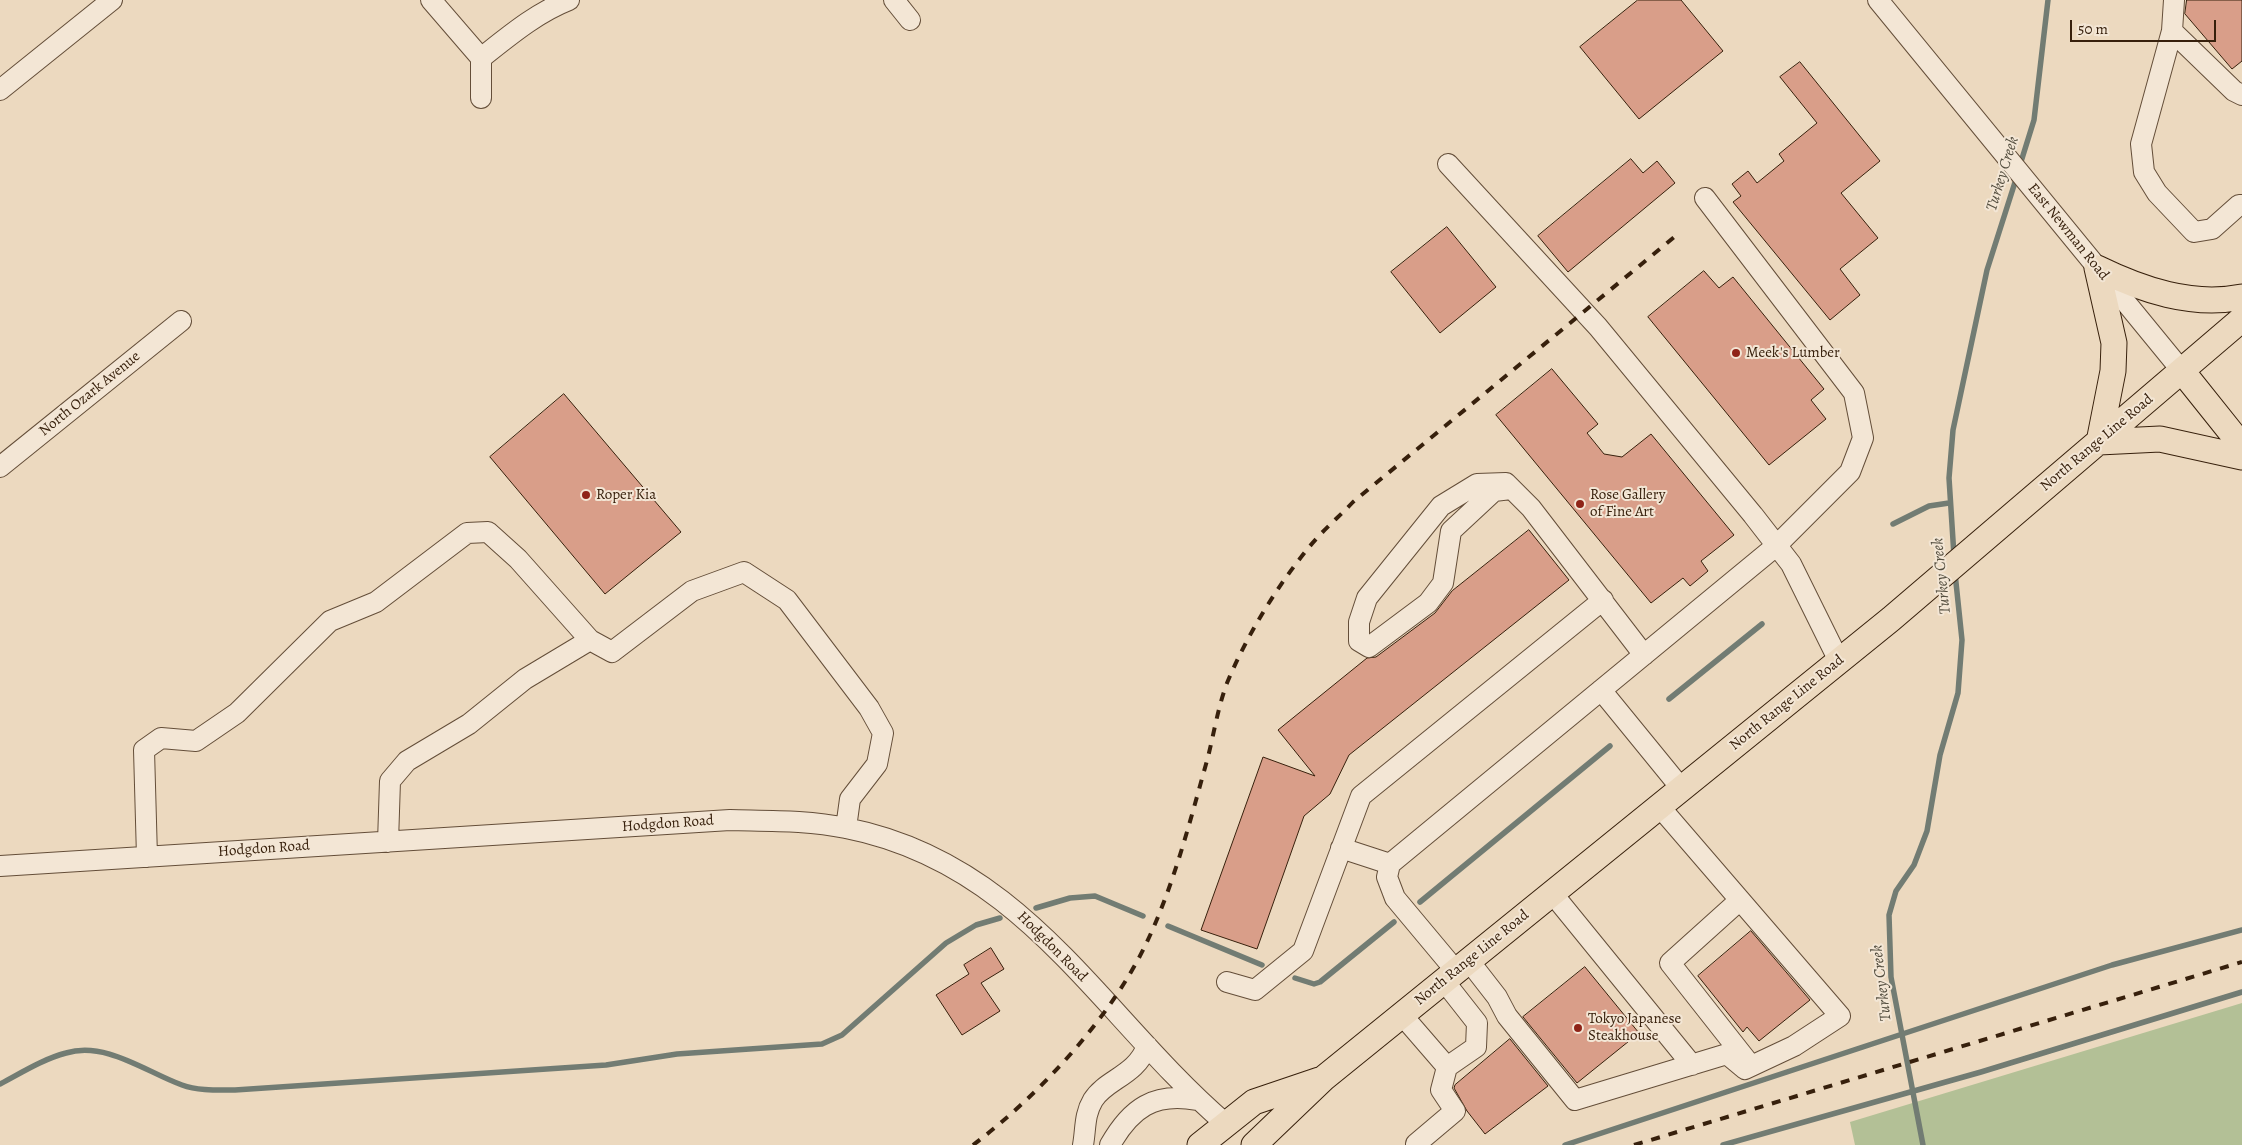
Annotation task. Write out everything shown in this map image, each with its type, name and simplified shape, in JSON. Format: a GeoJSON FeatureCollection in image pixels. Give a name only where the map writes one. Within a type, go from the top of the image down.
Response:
{"type":"FeatureCollection","features":[{"type":"Feature","properties":{"kind":"main road"},"geometry":{"type":"LineString","coordinates":[[2097,268],[2123,281],[2166,295],[2220,302],[2242,297]]}},
{"type":"Feature","properties":{"kind":"main road"},"geometry":{"type":"LineString","coordinates":[[2097,268],[2114,343],[2113,371],[2098,442],[2160,439],[2242,457]]}},
{"type":"Feature","properties":{"kind":"main road","name":"North Range Line Road"},"geometry":{"type":"LineString","coordinates":[[1254,1145],[1324,1078],[1891,620],[2242,319]]}},
{"type":"Feature","properties":{"kind":"main road"},"geometry":{"type":"LineString","coordinates":[[2182,371],[2242,446]]}},
{"type":"Feature","properties":{"kind":"main road","name":"North Range Line Road"},"geometry":{"type":"LineString","coordinates":[[1200,1145],[1254,1102],[1324,1078]]}},
{"type":"Feature","properties":{"kind":"street"},"geometry":{"type":"LineString","coordinates":[[0,90],[112,0]]}},
{"type":"Feature","properties":{"kind":"street"},"geometry":{"type":"LineString","coordinates":[[431,0],[481,58],[481,98]]}},
{"type":"Feature","properties":{"kind":"street"},"geometry":{"type":"LineString","coordinates":[[481,58],[520,27],[555,6],[569,0]]}},
{"type":"Feature","properties":{"kind":"street"},"geometry":{"type":"LineString","coordinates":[[894,0],[910,20]]}},
{"type":"Feature","properties":{"kind":"street","name":"East Newman Road"},"geometry":{"type":"LineString","coordinates":[[1878,0],[2182,371]]}},
{"type":"Feature","properties":{"kind":"street"},"geometry":{"type":"LineString","coordinates":[[2174,0],[2172,31],[2141,144],[2144,172],[2157,193],[2194,232],[2212,229],[2239,205],[2242,205]]}},
{"type":"Feature","properties":{"kind":"street"},"geometry":{"type":"LineString","coordinates":[[2172,31],[2234,91],[2242,95]]}},
{"type":"Feature","properties":{"kind":"street"},"geometry":{"type":"LineString","coordinates":[[1448,164],[1598,327],[1791,564],[1839,662]]}},
{"type":"Feature","properties":{"kind":"street"},"geometry":{"type":"LineString","coordinates":[[1416,1144],[1455,1111],[1442,1090],[1447,1068],[1476,1047],[1478,1024],[1456,971],[1395,898],[1387,877],[1390,864],[1776,546],[1850,472],[1863,438],[1854,392],[1705,198]]}},
{"type":"Feature","properties":{"kind":"street","name":"North Ozark Avenue"},"geometry":{"type":"LineString","coordinates":[[0,467],[181,321]]}},
{"type":"Feature","properties":{"kind":"street"},"geometry":{"type":"LineString","coordinates":[[1511,488],[1494,492],[1451,531],[1443,584],[1428,603],[1369,647],[1359,641],[1359,622],[1367,598],[1441,506],[1477,484],[1506,484],[1511,488],[1531,508],[1644,655]]}},
{"type":"Feature","properties":{"kind":"street"},"geometry":{"type":"LineString","coordinates":[[146,857],[144,750],[161,738],[196,741],[237,713],[330,620],[376,602],[468,532],[488,532],[518,559],[590,640],[612,652],[692,591],[744,572],[787,600],[869,708],[883,734],[877,764],[850,799],[846,828]]}},
{"type":"Feature","properties":{"kind":"street"},"geometry":{"type":"LineString","coordinates":[[1226,982],[1256,990],[1303,951],[1361,796],[1603,600]]}},
{"type":"Feature","properties":{"kind":"street"},"geometry":{"type":"LineString","coordinates":[[388,842],[390,781],[407,760],[469,724],[525,680],[590,640]]}},
{"type":"Feature","properties":{"kind":"street"},"geometry":{"type":"LineString","coordinates":[[1601,690],[1682,788]]}},
{"type":"Feature","properties":{"kind":"street"},"geometry":{"type":"LineString","coordinates":[[1456,971],[1497,997],[1507,1016],[1575,1100],[1727,1054],[1745,1068],[1794,1046],[1840,1016],[1659,806]]}},
{"type":"Feature","properties":{"kind":"street","name":"Hodgdon Road"},"geometry":{"type":"LineString","coordinates":[[0,866],[730,820],[788,821],[846,828],[894,842],[925,854],[974,880],[997,896],[1025,918],[1056,948],[1197,1100],[1226,1124]]}},
{"type":"Feature","properties":{"kind":"street"},"geometry":{"type":"LineString","coordinates":[[1341,848],[1390,864]]}},
{"type":"Feature","properties":{"kind":"street"},"geometry":{"type":"LineString","coordinates":[[1552,893],[1692,1064]]}},
{"type":"Feature","properties":{"kind":"street"},"geometry":{"type":"LineString","coordinates":[[1740,900],[1670,963],[1751,1066]]}},
{"type":"Feature","properties":{"kind":"street"},"geometry":{"type":"LineString","coordinates":[[1402,1014],[1447,1068]]}},
{"type":"Feature","properties":{"kind":"street"},"geometry":{"type":"LineString","coordinates":[[1083,1145],[1085,1115],[1094,1098],[1129,1073],[1144,1054],[1147,1046]]}},
{"type":"Feature","properties":{"kind":"street"},"geometry":{"type":"LineString","coordinates":[[1110,1145],[1118,1131],[1135,1113],[1157,1099],[1176,1096],[1197,1100]]}},
{"type":"Feature","properties":{"kind":"green space"},"geometry":{"type":"Polygon","coordinates":[[[2242,1003],[2242,1145],[1855,1145],[1850,1122],[2242,1003]]]}},
{"type":"Feature","properties":{"kind":"building"},"geometry":{"type":"Polygon","coordinates":[[[1638,0],[1681,0],[1723,51],[1639,119],[1580,47],[1638,0]]]}},
{"type":"Feature","properties":{"kind":"building"},"geometry":{"type":"Polygon","coordinates":[[[2187,0],[2242,0],[2242,61],[2232,69],[2185,14],[2187,0]]]}},
{"type":"Feature","properties":{"kind":"building"},"geometry":{"type":"Polygon","coordinates":[[[1800,62],[1880,161],[1841,193],[1878,238],[1840,269],[1860,295],[1830,320],[1733,202],[1741,196],[1732,184],[1748,171],[1757,183],[1784,161],[1779,154],[1817,123],[1780,77],[1800,62]]]}},
{"type":"Feature","properties":{"kind":"building"},"geometry":{"type":"Polygon","coordinates":[[[1631,159],[1643,173],[1657,161],[1675,183],[1568,272],[1538,236],[1631,159]]]}},
{"type":"Feature","properties":{"kind":"building"},"geometry":{"type":"Polygon","coordinates":[[[1447,227],[1496,287],[1440,333],[1391,272],[1447,227]]]}},
{"type":"Feature","properties":{"kind":"building","name":"Meek's Lumber"},"geometry":{"type":"Polygon","coordinates":[[[1704,271],[1719,288],[1733,277],[1824,389],[1811,400],[1826,419],[1769,465],[1648,317],[1704,271]]]}},
{"type":"Feature","properties":{"kind":"building"},"geometry":{"type":"Polygon","coordinates":[[[1552,369],[1598,424],[1587,433],[1604,454],[1622,457],[1651,434],[1734,535],[1701,561],[1708,571],[1690,586],[1683,578],[1651,603],[1496,415],[1552,369]]]}},
{"type":"Feature","properties":{"kind":"building","name":"Roper Kia"},"geometry":{"type":"Polygon","coordinates":[[[564,394],[681,532],[605,594],[490,457],[564,394]]]}},
{"type":"Feature","properties":{"kind":"building"},"geometry":{"type":"Polygon","coordinates":[[[1529,530],[1569,580],[1349,755],[1330,794],[1304,816],[1257,949],[1201,930],[1263,757],[1315,776],[1278,730],[1367,658],[1376,657],[1435,613],[1452,591],[1529,530]]]}},
{"type":"Feature","properties":{"kind":"building"},"geometry":{"type":"Polygon","coordinates":[[[1751,931],[1810,1000],[1759,1041],[1747,1027],[1743,1032],[1698,976],[1751,931]]]}},
{"type":"Feature","properties":{"kind":"building"},"geometry":{"type":"Polygon","coordinates":[[[991,948],[1004,969],[981,983],[1000,1011],[962,1035],[936,995],[969,974],[964,965],[991,948]]]}},
{"type":"Feature","properties":{"kind":"building","name":"Tokyo Japanese Steakhouse"},"geometry":{"type":"Polygon","coordinates":[[[1585,967],[1639,1033],[1577,1083],[1523,1017],[1585,967]]]}},
{"type":"Feature","properties":{"kind":"building"},"geometry":{"type":"Polygon","coordinates":[[[1510,1039],[1548,1086],[1485,1134],[1467,1111],[1454,1088],[1455,1085],[1510,1039]]]}},
{"type":"Feature","properties":{"kind":"waterway","name":"Turkey Creek"},"geometry":{"type":"LineString","coordinates":[[2020,165],[2034,120],[2048,0]]}},
{"type":"Feature","properties":{"kind":"waterway","name":"Turkey Creek"},"geometry":{"type":"LineString","coordinates":[[1954,556],[1949,478],[1953,430],[1987,270],[2017,176]]}},
{"type":"Feature","properties":{"kind":"waterway"},"geometry":{"type":"LineString","coordinates":[[1893,524],[1929,506],[1949,503]]}},
{"type":"Feature","properties":{"kind":"waterway","name":"Turkey Creek"},"geometry":{"type":"LineString","coordinates":[[1923,1145],[1891,977],[1889,915],[1896,891],[1914,865],[1927,831],[1940,755],[1958,693],[1962,640],[1955,573]]}},
{"type":"Feature","properties":{"kind":"waterway"},"geometry":{"type":"LineString","coordinates":[[1669,699],[1762,624]]}},
{"type":"Feature","properties":{"kind":"waterway"},"geometry":{"type":"LineString","coordinates":[[1420,902],[1610,746]]}},
{"type":"Feature","properties":{"kind":"waterway"},"geometry":{"type":"LineString","coordinates":[[1036,908],[1070,898],[1095,896],[1143,916]]}},
{"type":"Feature","properties":{"kind":"waterway"},"geometry":{"type":"LineString","coordinates":[[0,1084],[49,1059],[81,1050],[111,1054],[188,1087],[208,1090],[235,1090],[606,1065],[677,1054],[822,1044],[842,1035],[946,943],[976,925],[1000,918]]}},
{"type":"Feature","properties":{"kind":"waterway"},"geometry":{"type":"LineString","coordinates":[[1295,978],[1314,984],[1320,982],[1394,922]]}},
{"type":"Feature","properties":{"kind":"waterway"},"geometry":{"type":"LineString","coordinates":[[1168,926],[1262,965]]}},
{"type":"Feature","properties":{"kind":"waterway","name":"Turkey Creek"},"geometry":{"type":"LineString","coordinates":[[1565,1145],[2112,965],[2242,930]]}},
{"type":"Feature","properties":{"kind":"waterway"},"geometry":{"type":"LineString","coordinates":[[1723,1145],[1981,1072],[2242,992]]}},
{"type":"Feature","properties":{"kind":"railway"},"geometry":{"type":"LineString","coordinates":[[973,1145],[1022,1104],[1070,1055],[1092,1029],[1130,974],[1145,946],[1173,877],[1195,805],[1227,683],[1253,629],[1298,561],[1320,534],[1353,502],[1678,234]]}},
{"type":"Feature","properties":{"kind":"railway"},"geometry":{"type":"LineString","coordinates":[[1634,1145],[2242,962]]}},
{"type":"Feature","properties":{"kind":"place","name":"Meek's Lumber"},"geometry":{"type":"Point","coordinates":[1736,353]}},
{"type":"Feature","properties":{"kind":"place","name":"Roper Kia"},"geometry":{"type":"Point","coordinates":[586,495]}},
{"type":"Feature","properties":{"kind":"place","name":"Rose Gallery of Fine Art"},"geometry":{"type":"Point","coordinates":[1580,504]}},
{"type":"Feature","properties":{"kind":"place","name":"Tokyo Japanese Steakhouse"},"geometry":{"type":"Point","coordinates":[1578,1028]}}]}
